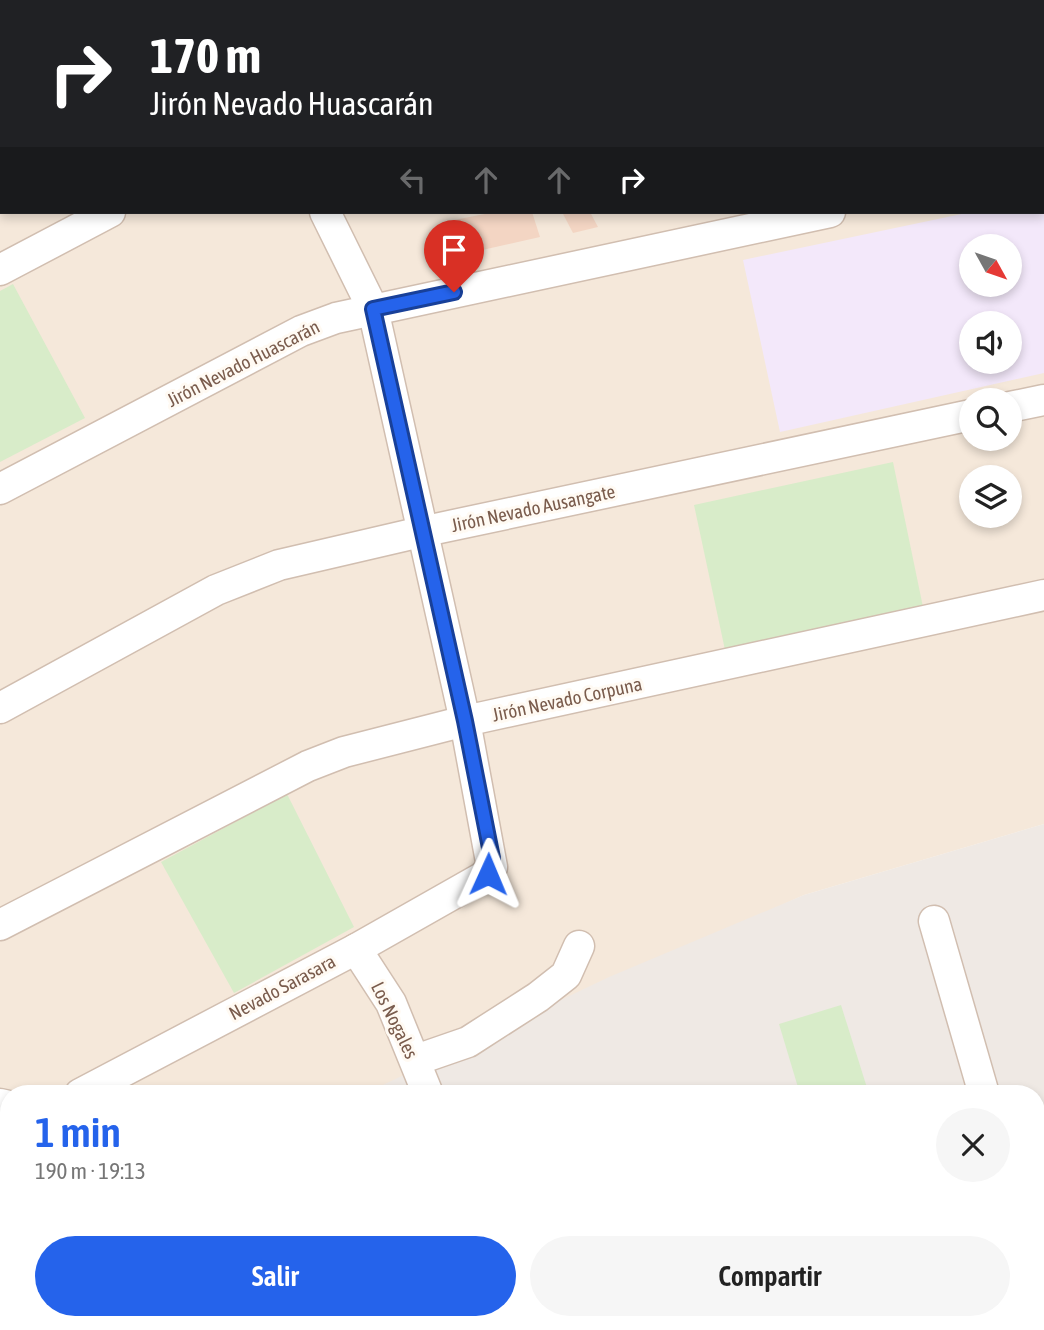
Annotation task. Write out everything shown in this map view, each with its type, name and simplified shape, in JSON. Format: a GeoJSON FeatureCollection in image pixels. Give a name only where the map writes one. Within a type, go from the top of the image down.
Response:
{"type":"FeatureCollection","features":[{"type":"Feature","properties":{"kind":"street"},"geometry":{"type":"LineString","coordinates":[[0,270],[106,214]]}},
{"type":"Feature","properties":{"kind":"street"},"geometry":{"type":"LineString","coordinates":[[326,214],[373,309],[465,721]]}},
{"type":"Feature","properties":{"kind":"street","name":"Jirón Nevado Huascarán"},"geometry":{"type":"LineString","coordinates":[[0,489],[301,331],[373,309],[821,214]]}},
{"type":"Feature","properties":{"kind":"street"},"geometry":{"type":"LineString","coordinates":[[1022,405],[1044,400]]}},
{"type":"Feature","properties":{"kind":"street","name":"Jirón Nevado Ausangate"},"geometry":{"type":"LineString","coordinates":[[0,708],[216,590],[279,565],[421,531],[959,418]]}},
{"type":"Feature","properties":{"kind":"street","name":"Jirón Nevado Corpuna"},"geometry":{"type":"LineString","coordinates":[[0,925],[308,766],[344,752],[465,721],[1044,596]]}},
{"type":"Feature","properties":{"kind":"street","name":"Nevado Sarasara"},"geometry":{"type":"LineString","coordinates":[[97,1085],[356,948],[483,877],[492,867],[492,858],[465,721]]}},
{"type":"Feature","properties":{"kind":"street"},"geometry":{"type":"LineString","coordinates":[[934,921],[981,1085]]}},
{"type":"Feature","properties":{"kind":"street"},"geometry":{"type":"LineString","coordinates":[[416,1060],[468,1042],[538,997],[566,975],[579,946]]}},
{"type":"Feature","properties":{"kind":"street","name":"Los Nogales"},"geometry":{"type":"LineString","coordinates":[[356,948],[391,1003],[425,1085]]}},
{"type":"Feature","properties":{"kind":"shaded area"},"geometry":{"type":"Polygon","coordinates":[[[0,214],[1044,214],[1044,824],[804,895],[384,1085],[0,1085],[0,214]]]}},
{"type":"Feature","properties":{"kind":"shaded area"},"geometry":{"type":"Polygon","coordinates":[[[962,214],[1044,214],[1044,373],[977,388],[959,388],[959,392],[780,432],[743,260],[962,214]]]}},
{"type":"Feature","properties":{"kind":"shaded area"},"geometry":{"type":"Polygon","coordinates":[[[1044,824],[1044,1085],[383,1085],[609,977],[804,895],[1044,824]]]}},
{"type":"Feature","properties":{"kind":"green space"},"geometry":{"type":"Polygon","coordinates":[[[13,284],[85,418],[0,462],[0,291],[13,284]]]}},
{"type":"Feature","properties":{"kind":"green space"},"geometry":{"type":"Polygon","coordinates":[[[893,462],[923,607],[725,650],[694,505],[893,462]]]}},
{"type":"Feature","properties":{"kind":"green space"},"geometry":{"type":"Polygon","coordinates":[[[287,794],[354,927],[234,993],[161,862],[287,794]]]}},
{"type":"Feature","properties":{"kind":"green space"},"geometry":{"type":"Polygon","coordinates":[[[841,1005],[866,1085],[797,1085],[779,1024],[841,1005]]]}},
{"type":"Feature","properties":{"kind":"building"},"geometry":{"type":"Polygon","coordinates":[[[485,214],[533,214],[540,237],[460,255],[454,220],[485,214]]]}},
{"type":"Feature","properties":{"kind":"building"},"geometry":{"type":"Polygon","coordinates":[[[563,214],[591,214],[598,227],[573,233],[563,214]]]}},
{"type":"Feature","properties":{"kind":"route"},"geometry":{"type":"LineString","coordinates":[[454,292],[373,309],[465,721],[492,858],[491,871],[488,874]]}}]}
